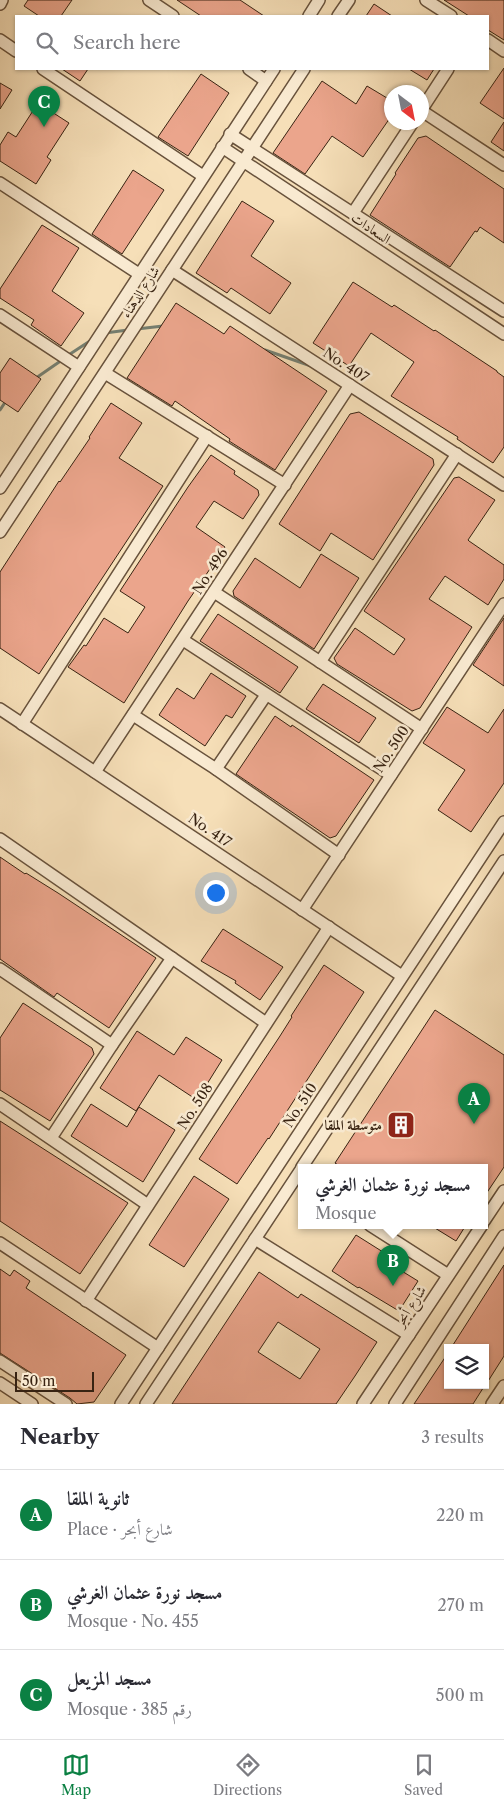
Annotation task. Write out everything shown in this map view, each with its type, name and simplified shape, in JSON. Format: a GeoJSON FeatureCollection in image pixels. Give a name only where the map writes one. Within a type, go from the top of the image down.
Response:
{"type":"FeatureCollection","features":[{"type":"Feature","properties":{"kind":"street"},"geometry":{"type":"LineString","coordinates":[[0,4],[2,0]]}},
{"type":"Feature","properties":{"kind":"street"},"geometry":{"type":"LineString","coordinates":[[149,0],[162,4],[172,15]]}},
{"type":"Feature","properties":{"kind":"street"},"geometry":{"type":"LineString","coordinates":[[310,15],[319,0]]}},
{"type":"Feature","properties":{"kind":"street"},"geometry":{"type":"LineString","coordinates":[[339,15],[349,0]]}},
{"type":"Feature","properties":{"kind":"street"},"geometry":{"type":"LineString","coordinates":[[426,0],[449,15]]}},
{"type":"Feature","properties":{"kind":"street"},"geometry":{"type":"LineString","coordinates":[[0,40],[15,50]]}},
{"type":"Feature","properties":{"kind":"street"},"geometry":{"type":"LineString","coordinates":[[489,41],[504,51]]}},
{"type":"Feature","properties":{"kind":"street"},"geometry":{"type":"LineString","coordinates":[[44,70],[203,176]]}},
{"type":"Feature","properties":{"kind":"street"},"geometry":{"type":"LineString","coordinates":[[250,70],[266,81]]}},
{"type":"Feature","properties":{"kind":"street","name":"شارع الدهناء"},"geometry":{"type":"LineString","coordinates":[[0,488],[273,70]]}},
{"type":"Feature","properties":{"kind":"street","name":"شارع الدهناء"},"geometry":{"type":"LineString","coordinates":[[0,532],[245,162],[303,70]]}},
{"type":"Feature","properties":{"kind":"street"},"geometry":{"type":"LineString","coordinates":[[429,99],[447,70]]}},
{"type":"Feature","properties":{"kind":"street"},"geometry":{"type":"LineString","coordinates":[[429,115],[504,165]]}},
{"type":"Feature","properties":{"kind":"street"},"geometry":{"type":"LineString","coordinates":[[353,213],[408,130]]}},
{"type":"Feature","properties":{"kind":"street","name":"السعادات"},"geometry":{"type":"LineString","coordinates":[[230,134],[504,311]]}},
{"type":"Feature","properties":{"kind":"street","name":"السعادات"},"geometry":{"type":"LineString","coordinates":[[222,146],[504,334]]}},
{"type":"Feature","properties":{"kind":"street"},"geometry":{"type":"LineString","coordinates":[[0,183],[139,274]]}},
{"type":"Feature","properties":{"kind":"street","name":"No. 407"},"geometry":{"type":"LineString","coordinates":[[172,270],[504,485]]}},
{"type":"Feature","properties":{"kind":"street"},"geometry":{"type":"LineString","coordinates":[[0,315],[79,367]]}},
{"type":"Feature","properties":{"kind":"street"},"geometry":{"type":"LineString","coordinates":[[105,373],[285,485]]}},
{"type":"Feature","properties":{"kind":"street","name":"No. 496"},"geometry":{"type":"LineString","coordinates":[[95,772],[350,385]]}},
{"type":"Feature","properties":{"kind":"street"},"geometry":{"type":"LineString","coordinates":[[22,724],[207,436]]}},
{"type":"Feature","properties":{"kind":"street"},"geometry":{"type":"LineString","coordinates":[[320,662],[457,454]]}},
{"type":"Feature","properties":{"kind":"street"},"geometry":{"type":"LineString","coordinates":[[214,592],[422,729]]}},
{"type":"Feature","properties":{"kind":"street","name":"No. 500"},"geometry":{"type":"LineString","coordinates":[[302,910],[504,604]]}},
{"type":"Feature","properties":{"kind":"street"},"geometry":{"type":"LineString","coordinates":[[182,640],[391,775]]}},
{"type":"Feature","properties":{"kind":"street"},"geometry":{"type":"LineString","coordinates":[[216,769],[266,695]]}},
{"type":"Feature","properties":{"kind":"street","name":"No. 417"},"geometry":{"type":"LineString","coordinates":[[1,713],[22,724],[302,910],[421,986]]}},
{"type":"Feature","properties":{"kind":"street"},"geometry":{"type":"LineString","coordinates":[[133,715],[216,769],[339,855]]}},
{"type":"Feature","properties":{"kind":"street","name":"No. 510"},"geometry":{"type":"LineString","coordinates":[[121,1404],[504,822]]}},
{"type":"Feature","properties":{"kind":"street"},"geometry":{"type":"LineString","coordinates":[[0,839],[266,1023]]}},
{"type":"Feature","properties":{"kind":"street"},"geometry":{"type":"LineString","coordinates":[[306,1164],[504,861]]}},
{"type":"Feature","properties":{"kind":"street","name":"No. 508"},"geometry":{"type":"LineString","coordinates":[[86,1301],[329,927]]}},
{"type":"Feature","properties":{"kind":"street"},"geometry":{"type":"LineString","coordinates":[[51,1138],[172,958]]}},
{"type":"Feature","properties":{"kind":"street"},"geometry":{"type":"LineString","coordinates":[[0,969],[112,1045]]}},
{"type":"Feature","properties":{"kind":"street"},"geometry":{"type":"LineString","coordinates":[[0,1104],[148,1205]]}},
{"type":"Feature","properties":{"kind":"street"},"geometry":{"type":"LineString","coordinates":[[146,1404],[254,1239],[298,1176]]}},
{"type":"Feature","properties":{"kind":"street"},"geometry":{"type":"LineString","coordinates":[[488,1215],[504,1191]]}},
{"type":"Feature","properties":{"kind":"street"},"geometry":{"type":"LineString","coordinates":[[376,1229],[448,1275]]}},
{"type":"Feature","properties":{"kind":"street","name":"شارع أبحر"},"geometry":{"type":"LineString","coordinates":[[363,1404],[479,1229]]}},
{"type":"Feature","properties":{"kind":"street"},"geometry":{"type":"LineString","coordinates":[[395,1404],[504,1236]]}},
{"type":"Feature","properties":{"kind":"street"},"geometry":{"type":"LineString","coordinates":[[254,1239],[409,1335]]}},
{"type":"Feature","properties":{"kind":"street"},"geometry":{"type":"LineString","coordinates":[[0,1244],[158,1348]]}},
{"type":"Feature","properties":{"kind":"street"},"geometry":{"type":"LineString","coordinates":[[0,1361],[66,1404]]}},
{"type":"Feature","properties":{"kind":"street"},"geometry":{"type":"LineString","coordinates":[[0,1383],[32,1404]]}},
{"type":"Feature","properties":{"kind":"street"},"geometry":{"type":"LineString","coordinates":[[497,1401],[504,1386]]}},
{"type":"Feature","properties":{"kind":"building"},"geometry":{"type":"Polygon","coordinates":[[[28,0],[72,0],[62,15],[38,15],[24,6],[28,0]]]}},
{"type":"Feature","properties":{"kind":"building"},"geometry":{"type":"Polygon","coordinates":[[[177,0],[240,0],[262,15],[200,15],[177,0]]]}},
{"type":"Feature","properties":{"kind":"building"},"geometry":{"type":"Polygon","coordinates":[[[444,0],[504,0],[504,40],[489,31],[489,15],[467,15],[444,0]]]}},
{"type":"Feature","properties":{"kind":"building"},"geometry":{"type":"Polygon","coordinates":[[[374,4],[390,15],[367,15],[374,4]]]}},
{"type":"Feature","properties":{"kind":"building"},"geometry":{"type":"Polygon","coordinates":[[[504,68],[504,119],[480,103],[504,68]]]}},
{"type":"Feature","properties":{"kind":"building"},"geometry":{"type":"Polygon","coordinates":[[[64,70],[87,70],[80,81],[64,70]]]}},
{"type":"Feature","properties":{"kind":"building"},"geometry":{"type":"Polygon","coordinates":[[[411,70],[433,70],[427,80],[411,70]]]}},
{"type":"Feature","properties":{"kind":"building"},"geometry":{"type":"Polygon","coordinates":[[[201,74],[229,93],[188,156],[158,137],[201,74]]]}},
{"type":"Feature","properties":{"kind":"building"},"geometry":{"type":"Polygon","coordinates":[[[322,81],[356,104],[367,86],[384,96],[384,127],[363,157],[332,136],[305,174],[273,153],[322,81]]]}},
{"type":"Feature","properties":{"kind":"building"},"geometry":{"type":"Polygon","coordinates":[[[0,83],[12,90],[0,109],[0,83]]]}},
{"type":"Feature","properties":{"kind":"building"},"geometry":{"type":"Polygon","coordinates":[[[38,103],[69,123],[47,157],[51,160],[36,184],[0,161],[0,145],[8,132],[16,137],[38,103]]]}},
{"type":"Feature","properties":{"kind":"building"},"geometry":{"type":"Polygon","coordinates":[[[504,122],[504,151],[491,142],[504,122]]]}},
{"type":"Feature","properties":{"kind":"building"},"geometry":{"type":"Polygon","coordinates":[[[426,136],[504,189],[504,243],[480,227],[477,232],[475,231],[450,267],[370,215],[418,138],[426,136]]]}},
{"type":"Feature","properties":{"kind":"building"},"geometry":{"type":"Polygon","coordinates":[[[133,170],[164,190],[122,254],[92,234],[133,170]]]}},
{"type":"Feature","properties":{"kind":"building"},"geometry":{"type":"Polygon","coordinates":[[[242,201],[274,221],[251,256],[291,283],[270,314],[231,288],[227,293],[196,273],[242,201]]]}},
{"type":"Feature","properties":{"kind":"building"},"geometry":{"type":"Polygon","coordinates":[[[42,225],[79,248],[52,291],[84,313],[61,346],[31,325],[34,320],[0,298],[0,289],[42,225]]]}},
{"type":"Feature","properties":{"kind":"building"},"geometry":{"type":"Polygon","coordinates":[[[353,282],[392,307],[394,305],[435,330],[504,377],[504,447],[493,463],[457,439],[458,437],[391,396],[414,362],[371,333],[349,366],[313,343],[353,282]]]}},
{"type":"Feature","properties":{"kind":"building"},"geometry":{"type":"Polygon","coordinates":[[[176,303],[224,334],[230,326],[327,391],[275,470],[229,441],[230,439],[175,401],[172,406],[127,378],[176,303]]]}},
{"type":"Feature","properties":{"kind":"building"},"geometry":{"type":"Polygon","coordinates":[[[10,358],[41,379],[18,412],[0,400],[0,373],[10,358]]]}},
{"type":"Feature","properties":{"kind":"building"},"geometry":{"type":"Polygon","coordinates":[[[111,403],[142,423],[119,458],[163,486],[39,674],[0,648],[0,572],[59,481],[90,438],[111,403]]]}},
{"type":"Feature","properties":{"kind":"building"},"geometry":{"type":"Polygon","coordinates":[[[359,412],[433,459],[434,465],[373,560],[331,533],[320,551],[279,524],[350,414],[359,412]]]}},
{"type":"Feature","properties":{"kind":"building"},"geometry":{"type":"Polygon","coordinates":[[[211,455],[235,471],[234,474],[258,490],[259,495],[243,519],[214,501],[196,527],[225,547],[188,601],[124,703],[68,667],[84,645],[86,646],[104,618],[128,633],[145,607],[120,591],[211,455]]]}},
{"type":"Feature","properties":{"kind":"building"},"geometry":{"type":"Polygon","coordinates":[[[459,477],[495,500],[468,540],[504,565],[504,579],[488,605],[445,576],[429,599],[472,627],[420,708],[412,711],[337,664],[334,658],[355,628],[394,655],[405,639],[364,611],[454,478],[459,477]]]}},
{"type":"Feature","properties":{"kind":"building"},"geometry":{"type":"Polygon","coordinates":[[[321,554],[359,578],[314,649],[234,596],[233,591],[255,558],[300,588],[321,554]]]}},
{"type":"Feature","properties":{"kind":"building"},"geometry":{"type":"Polygon","coordinates":[[[218,614],[298,667],[280,693],[200,641],[218,614]]]}},
{"type":"Feature","properties":{"kind":"building"},"geometry":{"type":"Polygon","coordinates":[[[504,618],[504,686],[473,665],[504,618]]]}},
{"type":"Feature","properties":{"kind":"building"},"geometry":{"type":"Polygon","coordinates":[[[211,673],[246,696],[232,718],[226,715],[205,746],[159,715],[177,688],[194,699],[211,673]]]}},
{"type":"Feature","properties":{"kind":"building"},"geometry":{"type":"Polygon","coordinates":[[[323,684],[376,718],[359,743],[306,709],[323,684]]]}},
{"type":"Feature","properties":{"kind":"building"},"geometry":{"type":"Polygon","coordinates":[[[447,707],[488,733],[504,709],[504,783],[471,832],[438,810],[465,770],[423,743],[447,707]]]}},
{"type":"Feature","properties":{"kind":"building"},"geometry":{"type":"Polygon","coordinates":[[[275,716],[291,727],[292,725],[374,780],[336,836],[330,838],[236,774],[275,716]]]}},
{"type":"Feature","properties":{"kind":"building"},"geometry":{"type":"Polygon","coordinates":[[[0,857],[156,958],[109,1028],[57,993],[54,997],[0,959],[0,857]]]}},
{"type":"Feature","properties":{"kind":"building"},"geometry":{"type":"Polygon","coordinates":[[[223,929],[283,967],[260,1000],[235,983],[236,981],[201,961],[223,929]]]}},
{"type":"Feature","properties":{"kind":"building"},"geometry":{"type":"Polygon","coordinates":[[[324,965],[364,992],[269,1139],[237,1184],[199,1159],[324,965]]]}},
{"type":"Feature","properties":{"kind":"building"},"geometry":{"type":"Polygon","coordinates":[[[23,1003],[92,1048],[94,1054],[50,1121],[0,1090],[0,1038],[23,1003]]]}},
{"type":"Feature","properties":{"kind":"building"},"geometry":{"type":"Polygon","coordinates":[[[435,1010],[504,1055],[504,1167],[488,1191],[488,1164],[335,1163],[435,1010]]]}},
{"type":"Feature","properties":{"kind":"building"},"geometry":{"type":"Polygon","coordinates":[[[137,1031],[174,1055],[186,1037],[222,1060],[197,1100],[159,1075],[136,1111],[100,1088],[137,1031]]]}},
{"type":"Feature","properties":{"kind":"building"},"geometry":{"type":"Polygon","coordinates":[[[91,1104],[127,1127],[139,1107],[175,1130],[143,1182],[71,1136],[91,1104]]]}},
{"type":"Feature","properties":{"kind":"building"},"geometry":{"type":"Polygon","coordinates":[[[0,1121],[128,1203],[80,1274],[0,1221],[0,1121]]]}},
{"type":"Feature","properties":{"kind":"building"},"geometry":{"type":"Polygon","coordinates":[[[194,1176],[229,1199],[184,1267],[149,1245],[194,1176]]]}},
{"type":"Feature","properties":{"kind":"building"},"geometry":{"type":"Polygon","coordinates":[[[436,1229],[464,1229],[456,1241],[436,1229]]]}},
{"type":"Feature","properties":{"kind":"building"},"geometry":{"type":"Polygon","coordinates":[[[356,1235],[383,1252],[379,1257],[418,1281],[399,1311],[332,1271],[356,1235]]]}},
{"type":"Feature","properties":{"kind":"building"},"geometry":{"type":"Polygon","coordinates":[[[504,1265],[504,1356],[489,1380],[489,1344],[454,1344],[504,1265]]]}},
{"type":"Feature","properties":{"kind":"building"},"geometry":{"type":"Polygon","coordinates":[[[0,1269],[10,1276],[14,1270],[30,1281],[26,1288],[126,1355],[94,1402],[77,1404],[0,1353],[0,1269]]]}},
{"type":"Feature","properties":{"kind":"building"},"geometry":{"type":"Polygon","coordinates":[[[259,1272],[298,1298],[301,1294],[377,1342],[336,1404],[172,1404],[259,1272]],[[278,1322],[258,1352],[300,1379],[320,1349],[278,1322]]]}},
{"type":"Feature","properties":{"kind":"building"},"geometry":{"type":"Polygon","coordinates":[[[444,1359],[444,1389],[482,1389],[473,1404],[414,1404],[444,1359]]]}},
{"type":"Feature","properties":{"kind":"waterway"},"geometry":{"type":"LineString","coordinates":[[137,329],[163,326]]}},
{"type":"Feature","properties":{"kind":"waterway"},"geometry":{"type":"LineString","coordinates":[[105,333],[128,330]]}},
{"type":"Feature","properties":{"kind":"waterway"},"geometry":{"type":"LineString","coordinates":[[67,356],[93,339]]}},
{"type":"Feature","properties":{"kind":"waterway"},"geometry":{"type":"LineString","coordinates":[[265,350],[311,366]]}},
{"type":"Feature","properties":{"kind":"waterway"},"geometry":{"type":"LineString","coordinates":[[36,378],[62,360]]}},
{"type":"Feature","properties":{"kind":"waterway"},"geometry":{"type":"LineString","coordinates":[[0,410],[6,401]]}},
{"type":"Feature","properties":{"kind":"place","name":"مسجد المزيعل"},"geometry":{"type":"Point","coordinates":[44,127]}},
{"type":"Feature","properties":{"kind":"place","name":"ثانوية الملقا"},"geometry":{"type":"Point","coordinates":[474,1124]}},
{"type":"Feature","properties":{"kind":"place","name":"متوسطة الملقا"},"geometry":{"type":"Point","coordinates":[401,1125]}},
{"type":"Feature","properties":{"kind":"place","name":"مسجد نورة عثمان الغرشي"},"geometry":{"type":"Point","coordinates":[393,1286]}}]}
